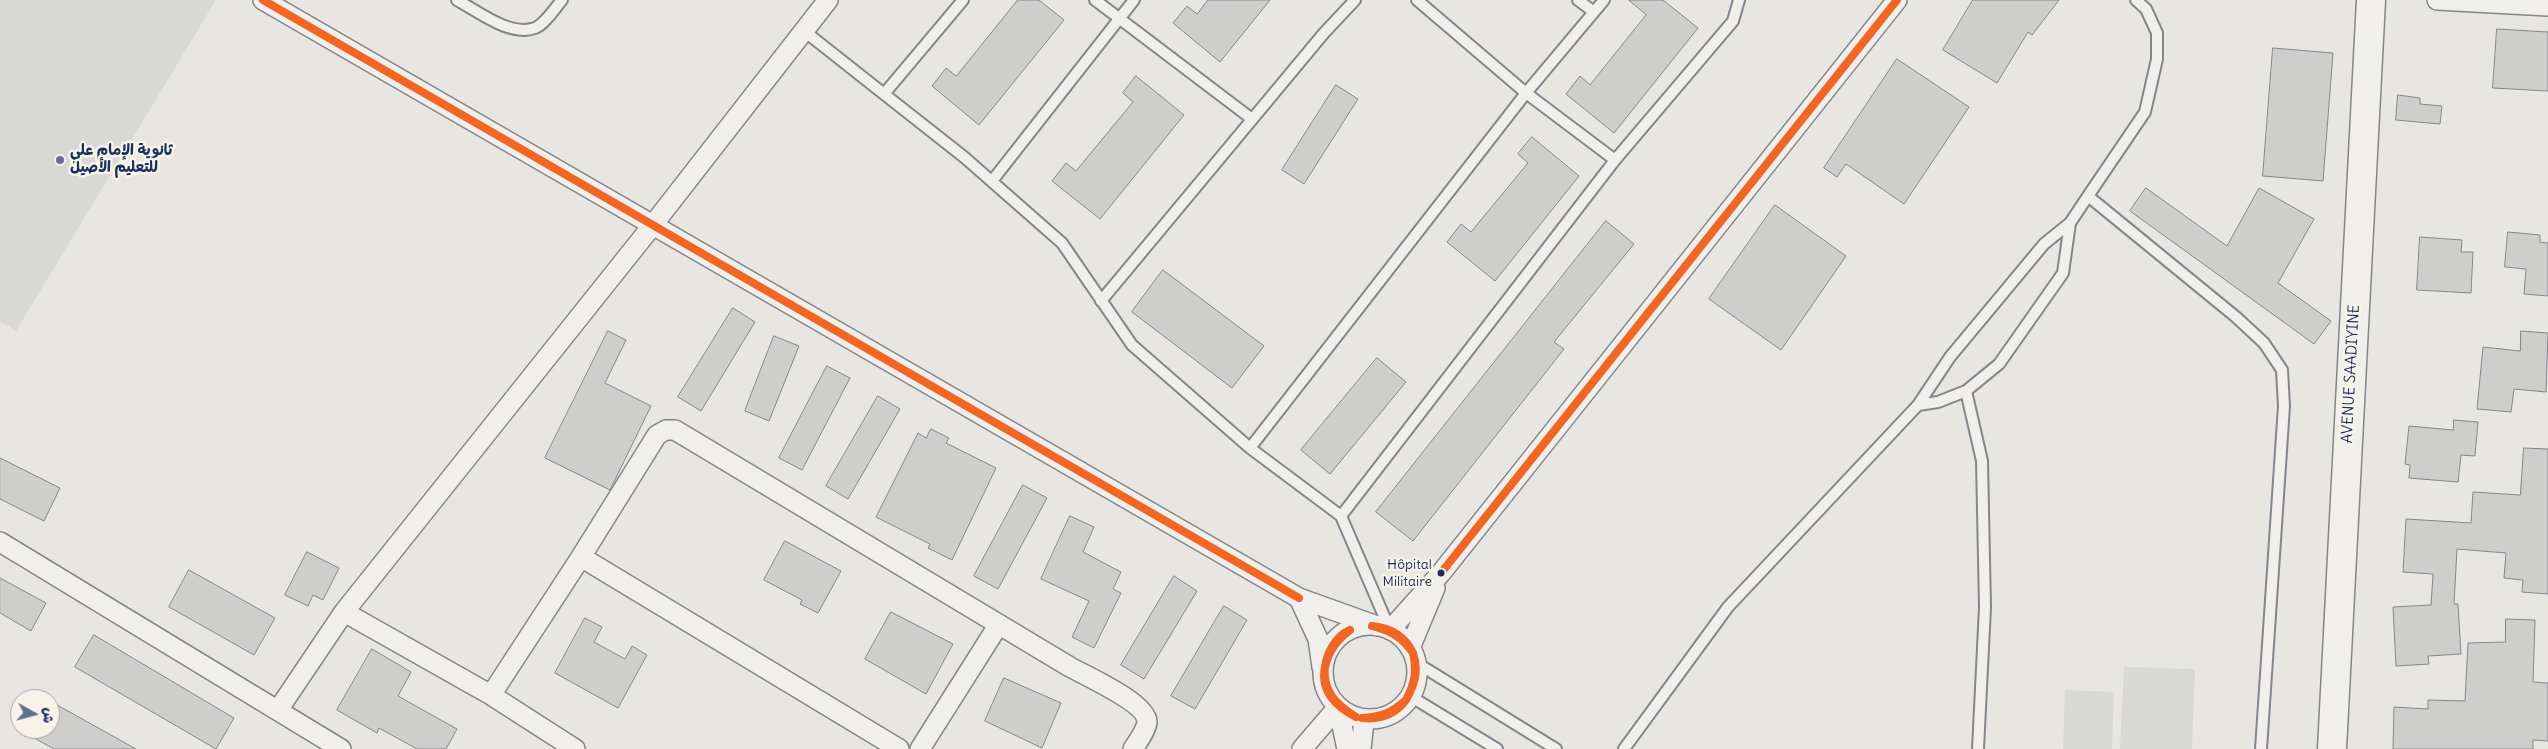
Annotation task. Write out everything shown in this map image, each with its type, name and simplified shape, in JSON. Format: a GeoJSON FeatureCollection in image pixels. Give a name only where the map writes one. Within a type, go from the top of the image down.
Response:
{"type":"FeatureCollection","features":[{"type":"Feature","properties":{"kind":"main road","name":"AVENUE SAADIYINE"},"geometry":{"type":"LineString","coordinates":[[2332,749],[2371,0]]}},
{"type":"Feature","properties":{"kind":"street"},"geometry":{"type":"LineString","coordinates":[[263,0],[1299,598],[1384,628],[1412,655]]}},
{"type":"Feature","properties":{"kind":"street"},"geometry":{"type":"LineString","coordinates":[[278,710],[344,612],[652,226],[828,0]]}},
{"type":"Feature","properties":{"kind":"street"},"geometry":{"type":"LineString","coordinates":[[1323,676],[1328,652],[1343,634],[1353,628],[1384,628],[1441,573],[1896,0]]}},
{"type":"Feature","properties":{"kind":"street"},"geometry":{"type":"LineString","coordinates":[[2437,0],[2548,6]]}},
{"type":"Feature","properties":{"kind":"street"},"geometry":{"type":"LineString","coordinates":[[491,695],[581,557],[657,435],[666,430],[675,430],[999,624],[1127,698],[1143,710],[1147,719],[1146,727],[1133,749]]}},
{"type":"Feature","properties":{"kind":"street"},"geometry":{"type":"LineString","coordinates":[[0,542],[341,749]]}},
{"type":"Feature","properties":{"kind":"street"},"geometry":{"type":"LineString","coordinates":[[581,557],[898,749]]}},
{"type":"Feature","properties":{"kind":"street"},"geometry":{"type":"LineString","coordinates":[[1299,598],[1318,639],[1323,676],[1331,698],[1338,707],[1352,716],[1368,719],[1380,718],[1392,713],[1410,696],[1416,680],[1412,655],[1441,573]]}},
{"type":"Feature","properties":{"kind":"street"},"geometry":{"type":"LineString","coordinates":[[344,612],[491,695],[575,749]]}},
{"type":"Feature","properties":{"kind":"street"},"geometry":{"type":"LineString","coordinates":[[920,749],[999,624]]}},
{"type":"Feature","properties":{"kind":"street"},"geometry":{"type":"LineString","coordinates":[[1302,749],[1338,707]]}},
{"type":"Feature","properties":{"kind":"street"},"geometry":{"type":"LineString","coordinates":[[1338,707],[1347,749]]}},
{"type":"Feature","properties":{"kind":"street"},"geometry":{"type":"LineString","coordinates":[[1361,749],[1361,730],[1364,721],[1368,719]]}},
{"type":"Feature","properties":{"kind":"lane"},"geometry":{"type":"LineString","coordinates":[[458,0],[511,29],[523,30],[536,28],[562,0]]}},
{"type":"Feature","properties":{"kind":"lane"},"geometry":{"type":"LineString","coordinates":[[884,94],[963,0]]}},
{"type":"Feature","properties":{"kind":"lane"},"geometry":{"type":"LineString","coordinates":[[1096,0],[1252,119]]}},
{"type":"Feature","properties":{"kind":"lane"},"geometry":{"type":"LineString","coordinates":[[992,181],[1134,0]]}},
{"type":"Feature","properties":{"kind":"lane"},"geometry":{"type":"LineString","coordinates":[[1101,301],[1252,119],[1354,0]]}},
{"type":"Feature","properties":{"kind":"lane"},"geometry":{"type":"LineString","coordinates":[[1417,0],[1526,93],[1615,160]]}},
{"type":"Feature","properties":{"kind":"lane"},"geometry":{"type":"LineString","coordinates":[[1578,0],[1594,12]]}},
{"type":"Feature","properties":{"kind":"lane"},"geometry":{"type":"LineString","coordinates":[[1250,448],[1526,93],[1604,0]]}},
{"type":"Feature","properties":{"kind":"lane"},"geometry":{"type":"LineString","coordinates":[[1341,516],[1615,160],[1733,21],[1739,0]]}},
{"type":"Feature","properties":{"kind":"lane"},"geometry":{"type":"LineString","coordinates":[[1624,749],[1728,608],[1918,404],[1950,357],[2044,244],[2070,223],[2145,112],[2158,59],[2157,33],[2146,9],[2136,0]]}},
{"type":"Feature","properties":{"kind":"lane"},"geometry":{"type":"LineString","coordinates":[[803,30],[992,181],[1062,243],[1132,345],[1250,448],[1341,516],[1384,628]]}},
{"type":"Feature","properties":{"kind":"lane"},"geometry":{"type":"LineString","coordinates":[[2088,196],[2236,317],[2264,343],[2282,370],[2284,406],[2261,749]]}},
{"type":"Feature","properties":{"kind":"lane"},"geometry":{"type":"LineString","coordinates":[[1918,404],[1938,402],[1966,390],[1999,364],[2063,273],[2070,223]]}},
{"type":"Feature","properties":{"kind":"lane"},"geometry":{"type":"LineString","coordinates":[[1966,390],[1982,461],[1985,607],[1978,749]]}},
{"type":"Feature","properties":{"kind":"lane"},"geometry":{"type":"LineString","coordinates":[[1412,655],[1556,749]]}},
{"type":"Feature","properties":{"kind":"lane"},"geometry":{"type":"LineString","coordinates":[[1410,696],[1497,749]]}},
{"type":"Feature","properties":{"kind":"shaded area","name":"ثانوية الإمام علي للتعليم الأصيل"},"geometry":{"type":"Polygon","coordinates":[[[0,0],[216,0],[16,331],[0,321],[0,0]]]}},
{"type":"Feature","properties":{"kind":"shaded area"},"geometry":{"type":"Polygon","coordinates":[[[2124,667],[2195,669],[2192,749],[2120,749],[2124,667]]]}},
{"type":"Feature","properties":{"kind":"shaded area"},"geometry":{"type":"Polygon","coordinates":[[[2065,690],[2114,692],[2112,749],[2063,749],[2065,690]]]}},
{"type":"Feature","properties":{"kind":"building"},"geometry":{"type":"Polygon","coordinates":[[[1018,0],[1039,0],[1064,20],[979,125],[932,86],[946,68],[956,76],[1018,0]]]}},
{"type":"Feature","properties":{"kind":"building"},"geometry":{"type":"Polygon","coordinates":[[[1208,0],[1270,0],[1220,62],[1173,23],[1187,6],[1197,14],[1208,0]]]}},
{"type":"Feature","properties":{"kind":"building"},"geometry":{"type":"Polygon","coordinates":[[[1629,0],[1663,0],[1698,28],[1614,133],[1566,94],[1580,76],[1590,85],[1646,15],[1629,0]]]}},
{"type":"Feature","properties":{"kind":"building"},"geometry":{"type":"Polygon","coordinates":[[[1973,0],[2059,0],[2032,35],[2028,32],[1997,83],[1943,50],[1973,0]]]}},
{"type":"Feature","properties":{"kind":"building"},"geometry":{"type":"Polygon","coordinates":[[[2497,29],[2548,32],[2548,91],[2493,88],[2497,29]]]}},
{"type":"Feature","properties":{"kind":"building"},"geometry":{"type":"Polygon","coordinates":[[[2273,48],[2333,53],[2323,181],[2263,176],[2273,48]]]}},
{"type":"Feature","properties":{"kind":"building"},"geometry":{"type":"Polygon","coordinates":[[[1897,59],[1969,107],[1904,204],[1846,164],[1837,177],[1824,168],[1897,59]]]}},
{"type":"Feature","properties":{"kind":"building"},"geometry":{"type":"Polygon","coordinates":[[[1136,76],[1184,115],[1100,219],[1052,181],[1066,163],[1076,171],[1133,102],[1123,93],[1136,76]]]}},
{"type":"Feature","properties":{"kind":"building"},"geometry":{"type":"Polygon","coordinates":[[[1336,85],[1358,99],[1304,184],[1282,170],[1336,85]]]}},
{"type":"Feature","properties":{"kind":"building"},"geometry":{"type":"Polygon","coordinates":[[[2398,95],[2420,98],[2420,104],[2442,106],[2440,124],[2396,120],[2398,95]]]}},
{"type":"Feature","properties":{"kind":"building"},"geometry":{"type":"Polygon","coordinates":[[[1532,137],[1579,176],[1495,281],[1447,242],[1461,224],[1471,232],[1528,163],[1518,154],[1532,137]]]}},
{"type":"Feature","properties":{"kind":"building"},"geometry":{"type":"Polygon","coordinates":[[[2146,188],[2227,246],[2259,188],[2314,219],[2278,283],[2331,321],[2314,344],[2130,211],[2146,188]]]}},
{"type":"Feature","properties":{"kind":"building"},"geometry":{"type":"Polygon","coordinates":[[[1775,205],[1846,256],[1781,350],[1709,299],[1775,205]]]}},
{"type":"Feature","properties":{"kind":"building"},"geometry":{"type":"Polygon","coordinates":[[[1606,221],[1634,244],[1554,342],[1564,349],[1413,541],[1376,512],[1606,221]]]}},
{"type":"Feature","properties":{"kind":"building"},"geometry":{"type":"Polygon","coordinates":[[[2508,232],[2540,235],[2540,242],[2548,243],[2548,296],[2524,294],[2526,269],[2505,267],[2508,232]]]}},
{"type":"Feature","properties":{"kind":"building"},"geometry":{"type":"Polygon","coordinates":[[[2420,237],[2462,240],[2461,252],[2473,252],[2471,293],[2417,290],[2420,237]]]}},
{"type":"Feature","properties":{"kind":"building"},"geometry":{"type":"Polygon","coordinates":[[[1163,270],[1264,346],[1232,388],[1132,312],[1163,270]]]}},
{"type":"Feature","properties":{"kind":"building"},"geometry":{"type":"Polygon","coordinates":[[[733,308],[755,322],[701,411],[678,397],[733,308]]]}},
{"type":"Feature","properties":{"kind":"building"},"geometry":{"type":"Polygon","coordinates":[[[608,331],[626,340],[605,383],[651,406],[610,490],[545,458],[608,331]]]}},
{"type":"Feature","properties":{"kind":"building"},"geometry":{"type":"Polygon","coordinates":[[[2521,331],[2548,333],[2546,392],[2514,389],[2511,412],[2477,409],[2483,347],[2520,351],[2521,331]]]}},
{"type":"Feature","properties":{"kind":"building"},"geometry":{"type":"Polygon","coordinates":[[[774,336],[799,346],[769,421],[745,411],[774,336]]]}},
{"type":"Feature","properties":{"kind":"building"},"geometry":{"type":"Polygon","coordinates":[[[1377,358],[1406,382],[1330,474],[1301,450],[1377,358]]]}},
{"type":"Feature","properties":{"kind":"building"},"geometry":{"type":"Polygon","coordinates":[[[827,366],[850,378],[802,470],[779,458],[827,366]]]}},
{"type":"Feature","properties":{"kind":"building"},"geometry":{"type":"Polygon","coordinates":[[[878,396],[900,409],[848,499],[826,486],[878,396]]]}},
{"type":"Feature","properties":{"kind":"building"},"geometry":{"type":"Polygon","coordinates":[[[2454,420],[2478,422],[2475,456],[2461,455],[2458,482],[2409,478],[2410,465],[2405,464],[2409,426],[2453,430],[2454,420]]]}},
{"type":"Feature","properties":{"kind":"building"},"geometry":{"type":"Polygon","coordinates":[[[931,429],[949,438],[946,443],[996,468],[952,560],[928,548],[930,544],[876,517],[918,433],[926,438],[931,429]]]}},
{"type":"Feature","properties":{"kind":"building"},"geometry":{"type":"Polygon","coordinates":[[[2524,448],[2548,449],[2548,594],[2522,592],[2523,580],[2504,578],[2506,553],[2457,549],[2454,604],[2458,604],[2461,654],[2428,656],[2429,664],[2396,666],[2393,607],[2431,605],[2433,574],[2403,572],[2406,519],[2471,523],[2473,492],[2520,495],[2524,448]]]}},
{"type":"Feature","properties":{"kind":"building"},"geometry":{"type":"Polygon","coordinates":[[[0,458],[60,488],[44,521],[0,499],[0,458]]]}},
{"type":"Feature","properties":{"kind":"building"},"geometry":{"type":"Polygon","coordinates":[[[1023,485],[1047,498],[998,589],[974,576],[1023,485]]]}},
{"type":"Feature","properties":{"kind":"building"},"geometry":{"type":"Polygon","coordinates":[[[1070,516],[1094,527],[1083,552],[1121,572],[1113,589],[1121,593],[1094,648],[1072,637],[1089,601],[1041,579],[1070,516]]]}},
{"type":"Feature","properties":{"kind":"building"},"geometry":{"type":"Polygon","coordinates":[[[785,541],[841,571],[818,613],[800,604],[802,600],[764,580],[785,541]]]}},
{"type":"Feature","properties":{"kind":"building"},"geometry":{"type":"Polygon","coordinates":[[[307,552],[339,568],[323,600],[313,595],[308,606],[285,595],[307,552]]]}},
{"type":"Feature","properties":{"kind":"building"},"geometry":{"type":"Polygon","coordinates":[[[189,570],[275,618],[254,655],[169,607],[189,570]]]}},
{"type":"Feature","properties":{"kind":"building"},"geometry":{"type":"Polygon","coordinates":[[[1174,576],[1197,591],[1144,679],[1121,665],[1174,576]]]}},
{"type":"Feature","properties":{"kind":"building"},"geometry":{"type":"Polygon","coordinates":[[[0,578],[46,603],[31,631],[0,613],[0,578]]]}},
{"type":"Feature","properties":{"kind":"building"},"geometry":{"type":"Polygon","coordinates":[[[1224,606],[1247,620],[1195,709],[1171,696],[1224,606]]]}},
{"type":"Feature","properties":{"kind":"building"},"geometry":{"type":"Polygon","coordinates":[[[891,612],[953,644],[926,694],[865,659],[891,612]]]}},
{"type":"Feature","properties":{"kind":"building"},"geometry":{"type":"Polygon","coordinates":[[[585,618],[602,627],[594,642],[625,659],[632,646],[647,655],[618,708],[555,673],[585,618]]]}},
{"type":"Feature","properties":{"kind":"building"},"geometry":{"type":"Polygon","coordinates":[[[2506,619],[2535,620],[2533,682],[2548,683],[2548,741],[2533,740],[2533,749],[2393,749],[2394,707],[2428,709],[2428,700],[2465,701],[2468,643],[2505,642],[2506,619]]]}},
{"type":"Feature","properties":{"kind":"building"},"geometry":{"type":"Polygon","coordinates":[[[94,635],[234,718],[216,749],[75,667],[94,635]]]}},
{"type":"Feature","properties":{"kind":"building"},"geometry":{"type":"Polygon","coordinates":[[[372,649],[411,672],[398,696],[457,729],[446,749],[417,749],[379,728],[377,733],[337,710],[372,649]]]}},
{"type":"Feature","properties":{"kind":"building"},"geometry":{"type":"Polygon","coordinates":[[[1004,678],[1061,703],[1042,748],[985,721],[1004,678]]]}},
{"type":"Feature","properties":{"kind":"building"},"geometry":{"type":"Polygon","coordinates":[[[60,707],[136,749],[54,749],[36,739],[60,739],[60,707]]]}},
{"type":"Feature","properties":{"kind":"transit line"},"geometry":{"type":"LineString","coordinates":[[263,0],[1299,598]]}},
{"type":"Feature","properties":{"kind":"transit line"},"geometry":{"type":"LineString","coordinates":[[1441,573],[1897,0]]}},
{"type":"Feature","properties":{"kind":"transit line"},"geometry":{"type":"LineString","coordinates":[[1372,626],[1397,634],[1406,642],[1413,653]]}},
{"type":"Feature","properties":{"kind":"transit line"},"geometry":{"type":"LineString","coordinates":[[1372,626],[1395,635],[1413,653]]}},
{"type":"Feature","properties":{"kind":"transit line"},"geometry":{"type":"LineString","coordinates":[[1325,667],[1336,640],[1350,630]]}},
{"type":"Feature","properties":{"kind":"transit line"},"geometry":{"type":"LineString","coordinates":[[1325,667],[1334,646],[1350,630]]}},
{"type":"Feature","properties":{"kind":"transit line"},"geometry":{"type":"LineString","coordinates":[[1406,700],[1414,677],[1413,653]]}},
{"type":"Feature","properties":{"kind":"transit line"},"geometry":{"type":"LineString","coordinates":[[1406,700],[1412,688],[1416,671],[1413,653]]}},
{"type":"Feature","properties":{"kind":"transit line"},"geometry":{"type":"LineString","coordinates":[[1325,667],[1328,690],[1343,708],[1356,717]]}},
{"type":"Feature","properties":{"kind":"transit line"},"geometry":{"type":"LineString","coordinates":[[1325,667],[1324,676],[1327,691],[1336,703],[1356,717]]}},
{"type":"Feature","properties":{"kind":"transit line"},"geometry":{"type":"LineString","coordinates":[[1362,718],[1375,718],[1392,713],[1406,700]]}},
{"type":"Feature","properties":{"kind":"transit line"},"geometry":{"type":"LineString","coordinates":[[1362,718],[1386,714],[1406,700]]}},
{"type":"Feature","properties":{"kind":"place","name":"ثانوية الإمام علي للتعليم الأصيل"},"geometry":{"type":"Point","coordinates":[60,160]}},
{"type":"Feature","properties":{"kind":"place","name":"Hôpital Militaire"},"geometry":{"type":"Point","coordinates":[1441,573]}}]}
